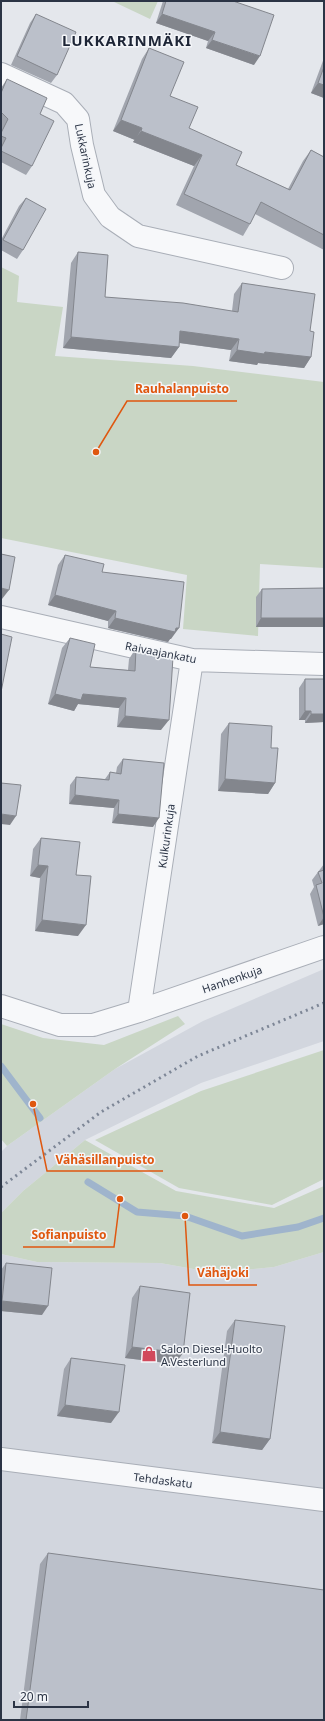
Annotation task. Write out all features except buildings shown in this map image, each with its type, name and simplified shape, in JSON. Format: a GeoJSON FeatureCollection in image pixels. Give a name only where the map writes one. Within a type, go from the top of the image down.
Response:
{"type":"FeatureCollection","features":[{"type":"Feature","properties":{"kind":"street","name":"Lukkarinkuja"},"geometry":{"type":"LineString","coordinates":[[1,74],[64,103],[78,119],[82,145],[94,195],[110,217],[138,236],[282,268]]}},
{"type":"Feature","properties":{"kind":"street","name":"Raivaajankatu"},"geometry":{"type":"LineString","coordinates":[[1,617],[192,660],[324,664]]}},
{"type":"Feature","properties":{"kind":"street","name":"Kulkurinkuja"},"geometry":{"type":"LineString","coordinates":[[139,1011],[192,660]]}},
{"type":"Feature","properties":{"kind":"street","name":"Hanhenkuja"},"geometry":{"type":"LineString","coordinates":[[1,1006],[60,1025],[93,1025],[139,1011],[324,947]]}},
{"type":"Feature","properties":{"kind":"street","name":"Tehdaskatu"},"geometry":{"type":"LineString","coordinates":[[1,1459],[324,1500]]}},
{"type":"Feature","properties":{"kind":"shaded area"},"geometry":{"type":"Polygon","coordinates":[[[324,969],[324,1041],[201,1083],[85,1140],[23,1191],[1,1213],[1,1152],[7,1146],[115,1069],[203,1021],[324,969]]]}},
{"type":"Feature","properties":{"kind":"shaded area"},"geometry":{"type":"Polygon","coordinates":[[[324,1252],[324,1720],[1,1720],[1,1254],[37,1262],[160,1263],[216,1273],[274,1267],[324,1252]]]}},
{"type":"Feature","properties":{"kind":"green space"},"geometry":{"type":"Polygon","coordinates":[[[112,1],[158,1],[150,19],[112,1]]]}},
{"type":"Feature","properties":{"kind":"green space"},"geometry":{"type":"Polygon","coordinates":[[[1,267],[19,276],[17,302],[63,307],[55,356],[193,366],[324,382],[324,568],[260,564],[258,636],[183,629],[187,575],[1,538],[1,267]]]}},
{"type":"Feature","properties":{"kind":"green space"},"geometry":{"type":"Polygon","coordinates":[[[178,1016],[185,1024],[115,1069],[7,1146],[1,1139],[1,1024],[43,1038],[104,1045],[178,1016]]]}},
{"type":"Feature","properties":{"kind":"green space"},"geometry":{"type":"Polygon","coordinates":[[[324,1050],[324,1179],[272,1205],[179,1188],[95,1140],[201,1091],[324,1050]]]}},
{"type":"Feature","properties":{"kind":"green space"},"geometry":{"type":"Polygon","coordinates":[[[85,1140],[176,1191],[274,1208],[324,1186],[324,1252],[274,1267],[216,1273],[160,1263],[37,1262],[1,1254],[1,1213],[23,1191],[85,1140]]]}},
{"type":"Feature","properties":{"kind":"waterway"},"geometry":{"type":"LineString","coordinates":[[1,1066],[40,1118]]}},
{"type":"Feature","properties":{"kind":"waterway"},"geometry":{"type":"LineString","coordinates":[[88,1182],[137,1212],[185,1216],[242,1236],[298,1227],[324,1218]]}},
{"type":"Feature","properties":{"kind":"railway"},"geometry":{"type":"LineString","coordinates":[[1,1187],[101,1112],[198,1056],[324,1003]]}},
{"type":"Feature","properties":{"kind":"place","name":"Rauhalanpuisto"},"geometry":{"type":"Point","coordinates":[96,452]}},
{"type":"Feature","properties":{"kind":"place","name":"Vähäsillanpuisto"},"geometry":{"type":"Point","coordinates":[33,1104]}},
{"type":"Feature","properties":{"kind":"place","name":"Sofianpuisto"},"geometry":{"type":"Point","coordinates":[120,1199]}},
{"type":"Feature","properties":{"kind":"place","name":"Vähäjoki"},"geometry":{"type":"Point","coordinates":[185,1216]}},
{"type":"Feature","properties":{"kind":"place","name":"Salon Diesel-Huolto A.Vesterlund"},"geometry":{"type":"Point","coordinates":[149,1354]}},
{"type":"Feature","properties":{"kind":"district","name":"LUKKARINMÄKI"},"geometry":{"type":"Point","coordinates":[127,40]}}]}
